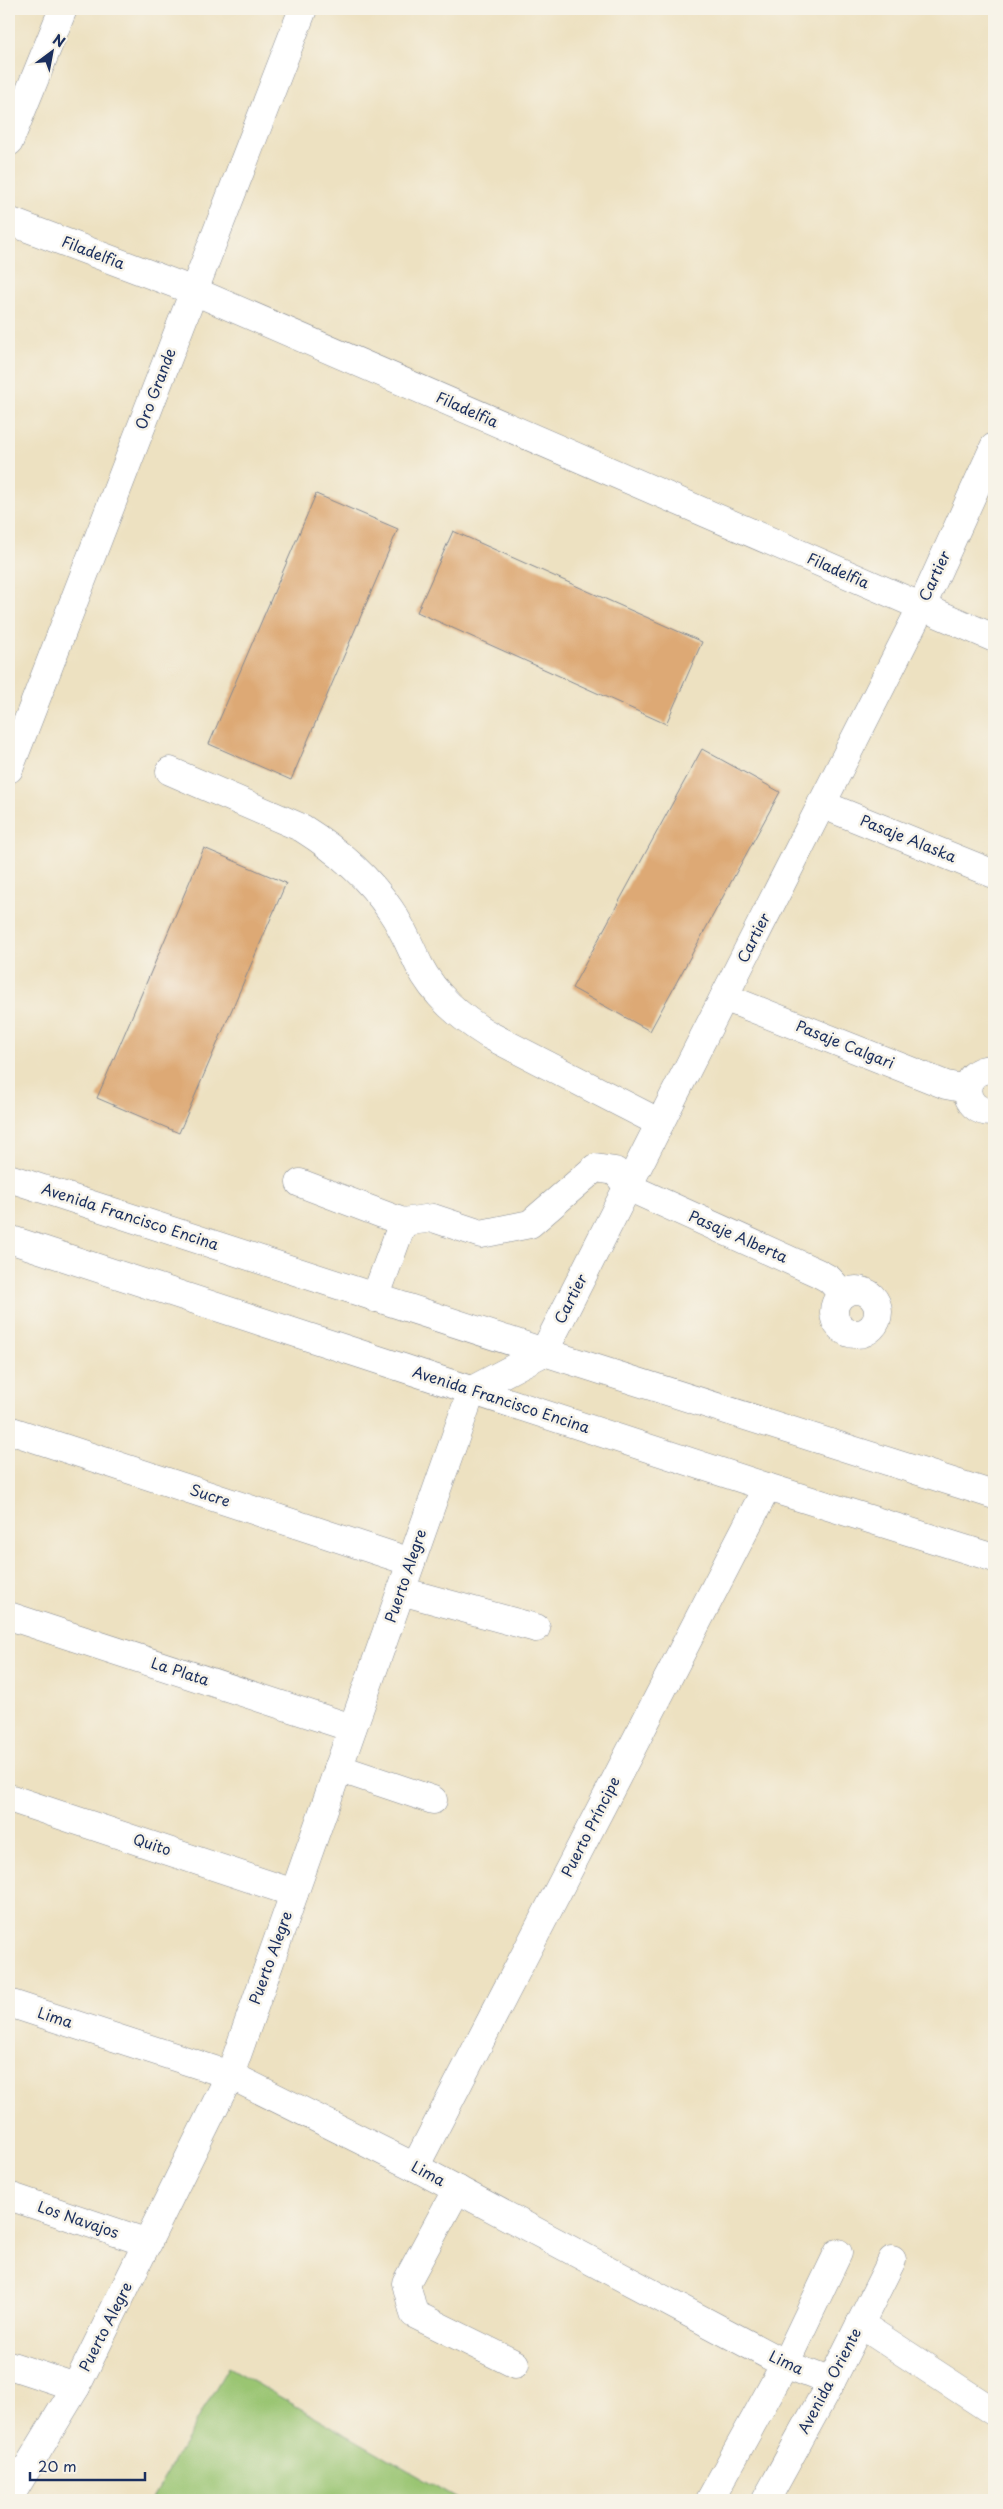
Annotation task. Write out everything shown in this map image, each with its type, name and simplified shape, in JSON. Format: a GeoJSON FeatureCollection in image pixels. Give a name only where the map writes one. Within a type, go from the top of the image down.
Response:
{"type":"FeatureCollection","features":[{"type":"Feature","properties":{"kind":"street"},"geometry":{"type":"LineString","coordinates":[[9,142],[63,9]]}},
{"type":"Feature","properties":{"kind":"street","name":"Oro Grande"},"geometry":{"type":"LineString","coordinates":[[9,769],[303,9]]}},
{"type":"Feature","properties":{"kind":"street","name":"Filadelfia"},"geometry":{"type":"LineString","coordinates":[[9,221],[194,291],[921,608],[994,638]]}},
{"type":"Feature","properties":{"kind":"street","name":"Cartier"},"geometry":{"type":"LineString","coordinates":[[544,1352],[921,608],[994,447]]}},
{"type":"Feature","properties":{"kind":"street"},"geometry":{"type":"LineString","coordinates":[[170,771],[302,828],[322,840],[368,881],[391,911],[432,985],[447,1004],[466,1021],[489,1035],[513,1045],[660,1123]]}},
{"type":"Feature","properties":{"kind":"street","name":"Pasaje Alaska"},"geometry":{"type":"LineString","coordinates":[[821,804],[994,874]]}},
{"type":"Feature","properties":{"kind":"street","name":"Pasaje Calgari"},"geometry":{"type":"LineString","coordinates":[[724,997],[946,1085],[967,1089]]}},
{"type":"Feature","properties":{"kind":"street"},"geometry":{"type":"LineString","coordinates":[[994,1069],[976,1072],[969,1080],[967,1089],[968,1099],[974,1107],[984,1112],[994,1112]]}},
{"type":"Feature","properties":{"kind":"street","name":"Pasaje Alberta"},"geometry":{"type":"LineString","coordinates":[[403,1222],[433,1218],[481,1234],[530,1224],[596,1168],[615,1171],[628,1187],[818,1273],[829,1280],[843,1294]]}},
{"type":"Feature","properties":{"kind":"street","name":"Avenida Francisco Encina"},"geometry":{"type":"LineString","coordinates":[[9,1178],[375,1298],[994,1495]]}},
{"type":"Feature","properties":{"kind":"street"},"geometry":{"type":"LineString","coordinates":[[300,1183],[403,1222],[375,1298]]}},
{"type":"Feature","properties":{"kind":"street","name":"Avenida Francisco Encina"},"geometry":{"type":"LineString","coordinates":[[9,1239],[767,1487],[994,1558]]}},
{"type":"Feature","properties":{"kind":"street"},"geometry":{"type":"LineString","coordinates":[[472,1390],[544,1352]]}},
{"type":"Feature","properties":{"kind":"street","name":"Puerto Alegre"},"geometry":{"type":"LineString","coordinates":[[9,2498],[76,2387],[230,2075],[472,1390]]}},
{"type":"Feature","properties":{"kind":"street","name":"Sucre"},"geometry":{"type":"LineString","coordinates":[[9,1430],[411,1562]]}},
{"type":"Feature","properties":{"kind":"street","name":"Puerto Príncipe"},"geometry":{"type":"LineString","coordinates":[[416,2167],[767,1487]]}},
{"type":"Feature","properties":{"kind":"street"},"geometry":{"type":"LineString","coordinates":[[401,1590],[536,1628]]}},
{"type":"Feature","properties":{"kind":"street","name":"La Plata"},"geometry":{"type":"LineString","coordinates":[[9,1616],[352,1728]]}},
{"type":"Feature","properties":{"kind":"street"},"geometry":{"type":"LineString","coordinates":[[338,1768],[433,1800]]}},
{"type":"Feature","properties":{"kind":"street","name":"Quito"},"geometry":{"type":"LineString","coordinates":[[9,1798],[294,1893]]}},
{"type":"Feature","properties":{"kind":"street","name":"Lima"},"geometry":{"type":"LineString","coordinates":[[9,2003],[230,2075],[416,2167],[785,2364],[831,2382]]}},
{"type":"Feature","properties":{"kind":"street"},"geometry":{"type":"LineString","coordinates":[[456,2189],[406,2283],[414,2314],[515,2364]]}},
{"type":"Feature","properties":{"kind":"street","name":"Los Navajos"},"geometry":{"type":"LineString","coordinates":[[9,2196],[148,2243]]}},
{"type":"Feature","properties":{"kind":"street"},"geometry":{"type":"LineString","coordinates":[[710,2500],[785,2364],[838,2253]]}},
{"type":"Feature","properties":{"kind":"street","name":"Avenida Oriente"},"geometry":{"type":"LineString","coordinates":[[775,2497],[892,2260]]}},
{"type":"Feature","properties":{"kind":"street"},"geometry":{"type":"LineString","coordinates":[[860,2324],[994,2412]]}},
{"type":"Feature","properties":{"kind":"street"},"geometry":{"type":"LineString","coordinates":[[9,2365],[76,2387]]}},
{"type":"Feature","properties":{"kind":"green space"},"geometry":{"type":"Polygon","coordinates":[[[228,2367],[460,2500],[151,2500],[228,2367]]]}},
{"type":"Feature","properties":{"kind":"building"},"geometry":{"type":"Polygon","coordinates":[[[316,494],[398,529],[291,780],[209,744],[316,494]]]}},
{"type":"Feature","properties":{"kind":"building"},"geometry":{"type":"Polygon","coordinates":[[[453,531],[702,642],[666,724],[417,612],[453,531]]]}},
{"type":"Feature","properties":{"kind":"building"},"geometry":{"type":"Polygon","coordinates":[[[702,749],[780,792],[650,1031],[572,988],[702,749]]]}},
{"type":"Feature","properties":{"kind":"building"},"geometry":{"type":"Polygon","coordinates":[[[204,848],[286,883],[179,1133],[97,1098],[204,848]]]}}]}
